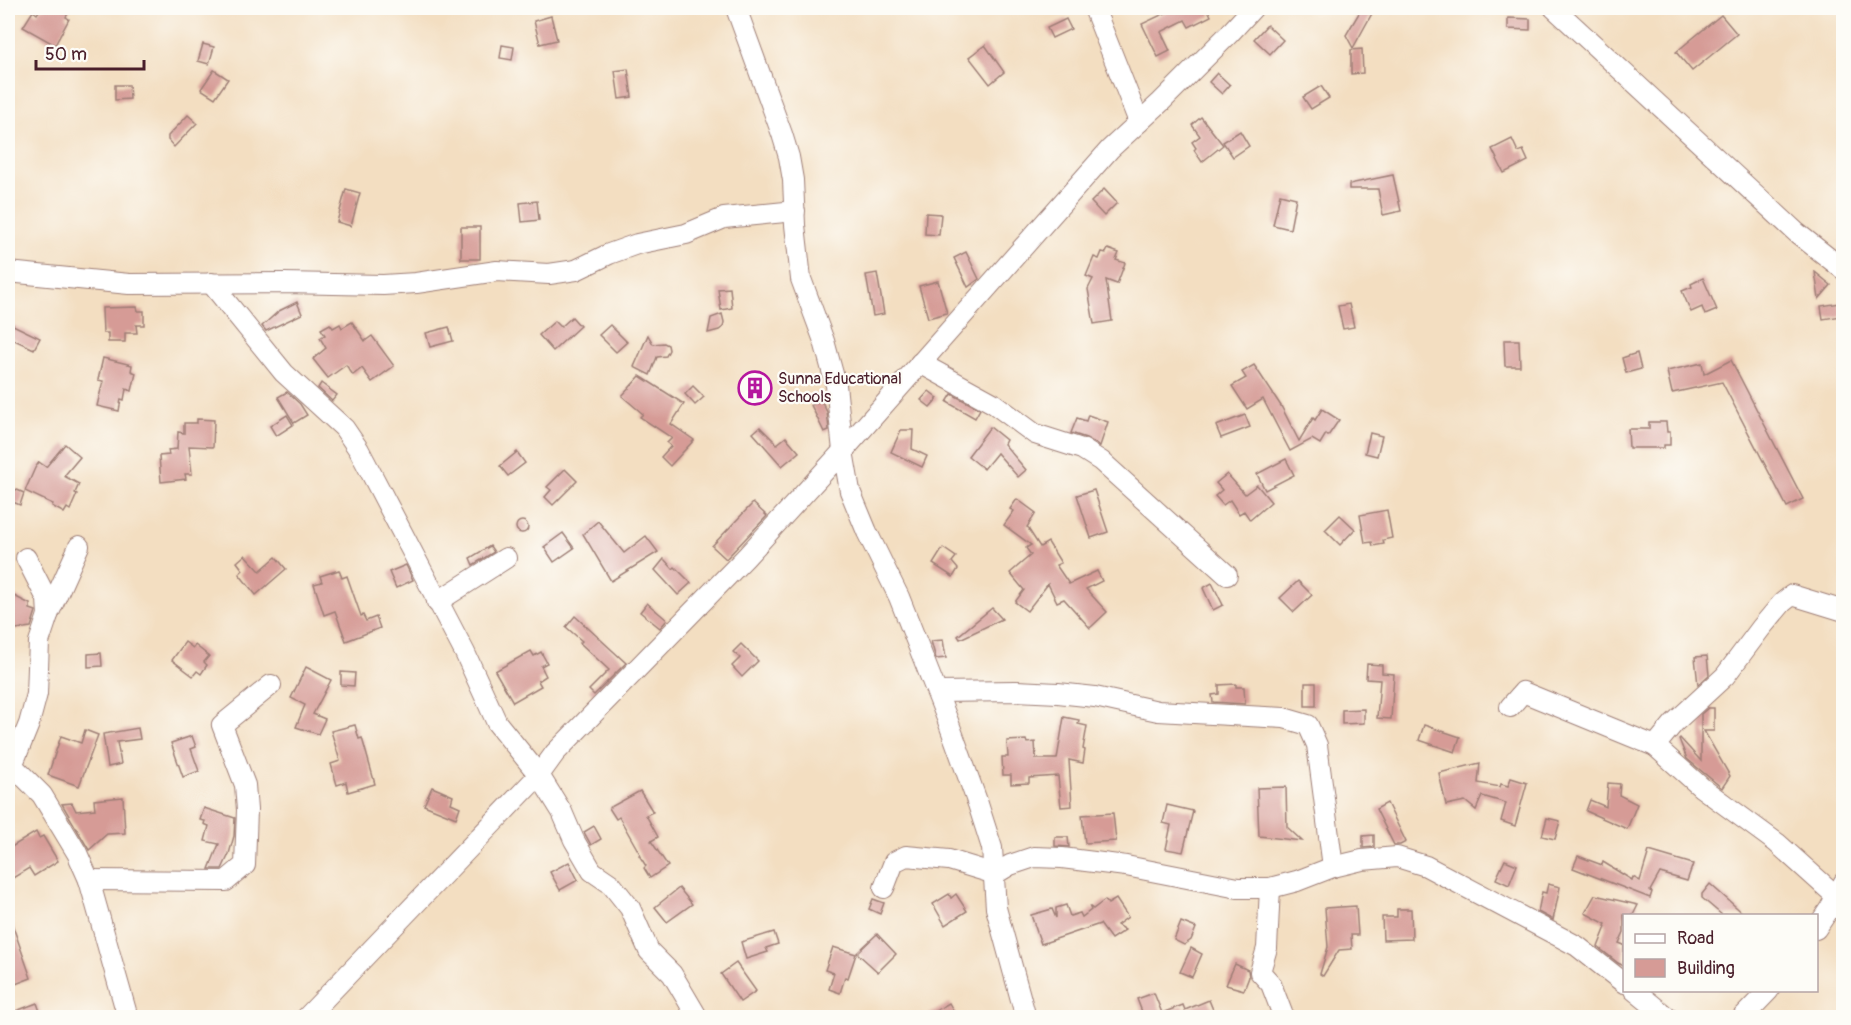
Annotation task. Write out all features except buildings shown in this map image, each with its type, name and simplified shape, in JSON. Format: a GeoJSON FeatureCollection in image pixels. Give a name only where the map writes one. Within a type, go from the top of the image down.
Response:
{"type":"FeatureCollection","features":[{"type":"Feature","properties":{"kind":"street"},"geometry":{"type":"LineString","coordinates":[[736,8],[787,150],[794,180],[801,279],[824,342],[836,385],[843,452],[850,491],[899,597],[974,793],[992,848],[996,908],[1026,1017]]}},
{"type":"Feature","properties":{"kind":"street"},"geometry":{"type":"LineString","coordinates":[[1094,8],[1139,122]]}},
{"type":"Feature","properties":{"kind":"street"},"geometry":{"type":"LineString","coordinates":[[306,1017],[539,775],[555,753],[746,557],[843,452],[1110,149],[1253,8]]}},
{"type":"Feature","properties":{"kind":"street"},"geometry":{"type":"LineString","coordinates":[[1554,8],[1797,233],[1844,270]]}},
{"type":"Feature","properties":{"kind":"street"},"geometry":{"type":"LineString","coordinates":[[8,272],[129,284],[383,285],[434,281],[497,271],[549,274],[576,270],[637,244],[686,234],[724,218],[795,211]]}},
{"type":"Feature","properties":{"kind":"street"},"geometry":{"type":"LineString","coordinates":[[1797,233],[1844,255]]}},
{"type":"Feature","properties":{"kind":"street"},"geometry":{"type":"LineString","coordinates":[[211,283],[284,373],[344,428],[363,458],[465,653],[497,723],[539,775],[562,812],[574,840],[592,871],[611,884],[630,908],[649,951],[672,974],[698,1017]]}},
{"type":"Feature","properties":{"kind":"street"},"geometry":{"type":"LineString","coordinates":[[920,363],[993,403],[1035,434],[1082,449],[1101,460],[1227,575]]}},
{"type":"Feature","properties":{"kind":"street"},"geometry":{"type":"LineString","coordinates":[[79,546],[48,615],[39,642],[37,694],[29,724],[10,764],[42,795],[77,853],[89,880],[128,1017]]}},
{"type":"Feature","properties":{"kind":"street"},"geometry":{"type":"LineString","coordinates":[[26,558],[47,599],[48,615]]}},
{"type":"Feature","properties":{"kind":"street"},"geometry":{"type":"LineString","coordinates":[[437,602],[506,558]]}},
{"type":"Feature","properties":{"kind":"street"},"geometry":{"type":"LineString","coordinates":[[1655,746],[1674,723],[1725,676],[1761,628],[1782,603],[1792,595],[1844,611]]}},
{"type":"Feature","properties":{"kind":"street"},"geometry":{"type":"LineString","coordinates":[[89,880],[226,881],[244,865],[247,810],[245,785],[222,725],[272,685]]}},
{"type":"Feature","properties":{"kind":"street"},"geometry":{"type":"LineString","coordinates":[[937,692],[1058,693],[1095,697],[1158,711],[1284,718],[1308,725],[1317,745],[1334,867]]}},
{"type":"Feature","properties":{"kind":"street"},"geometry":{"type":"LineString","coordinates":[[1510,707],[1523,692],[1655,746],[1702,788],[1777,843],[1838,900],[1818,926]]}},
{"type":"Feature","properties":{"kind":"street"},"geometry":{"type":"LineString","coordinates":[[884,888],[894,862],[906,856],[949,860],[994,874],[1010,865],[1034,857],[1062,858],[1126,866],[1238,888],[1270,888],[1362,860],[1397,857],[1426,866],[1577,946],[1623,982]]}},
{"type":"Feature","properties":{"kind":"street"},"geometry":{"type":"LineString","coordinates":[[1270,888],[1267,948],[1260,972],[1271,984],[1284,1017]]}},
{"type":"Feature","properties":{"kind":"street"},"geometry":{"type":"LineString","coordinates":[[1637,992],[1668,1017]]}},
{"type":"Feature","properties":{"kind":"street"},"geometry":{"type":"LineString","coordinates":[[1742,1017],[1767,992]]}},
{"type":"Feature","properties":{"kind":"place","name":"Sunna Educational Schools"},"geometry":{"type":"Point","coordinates":[755,388]}}]}
